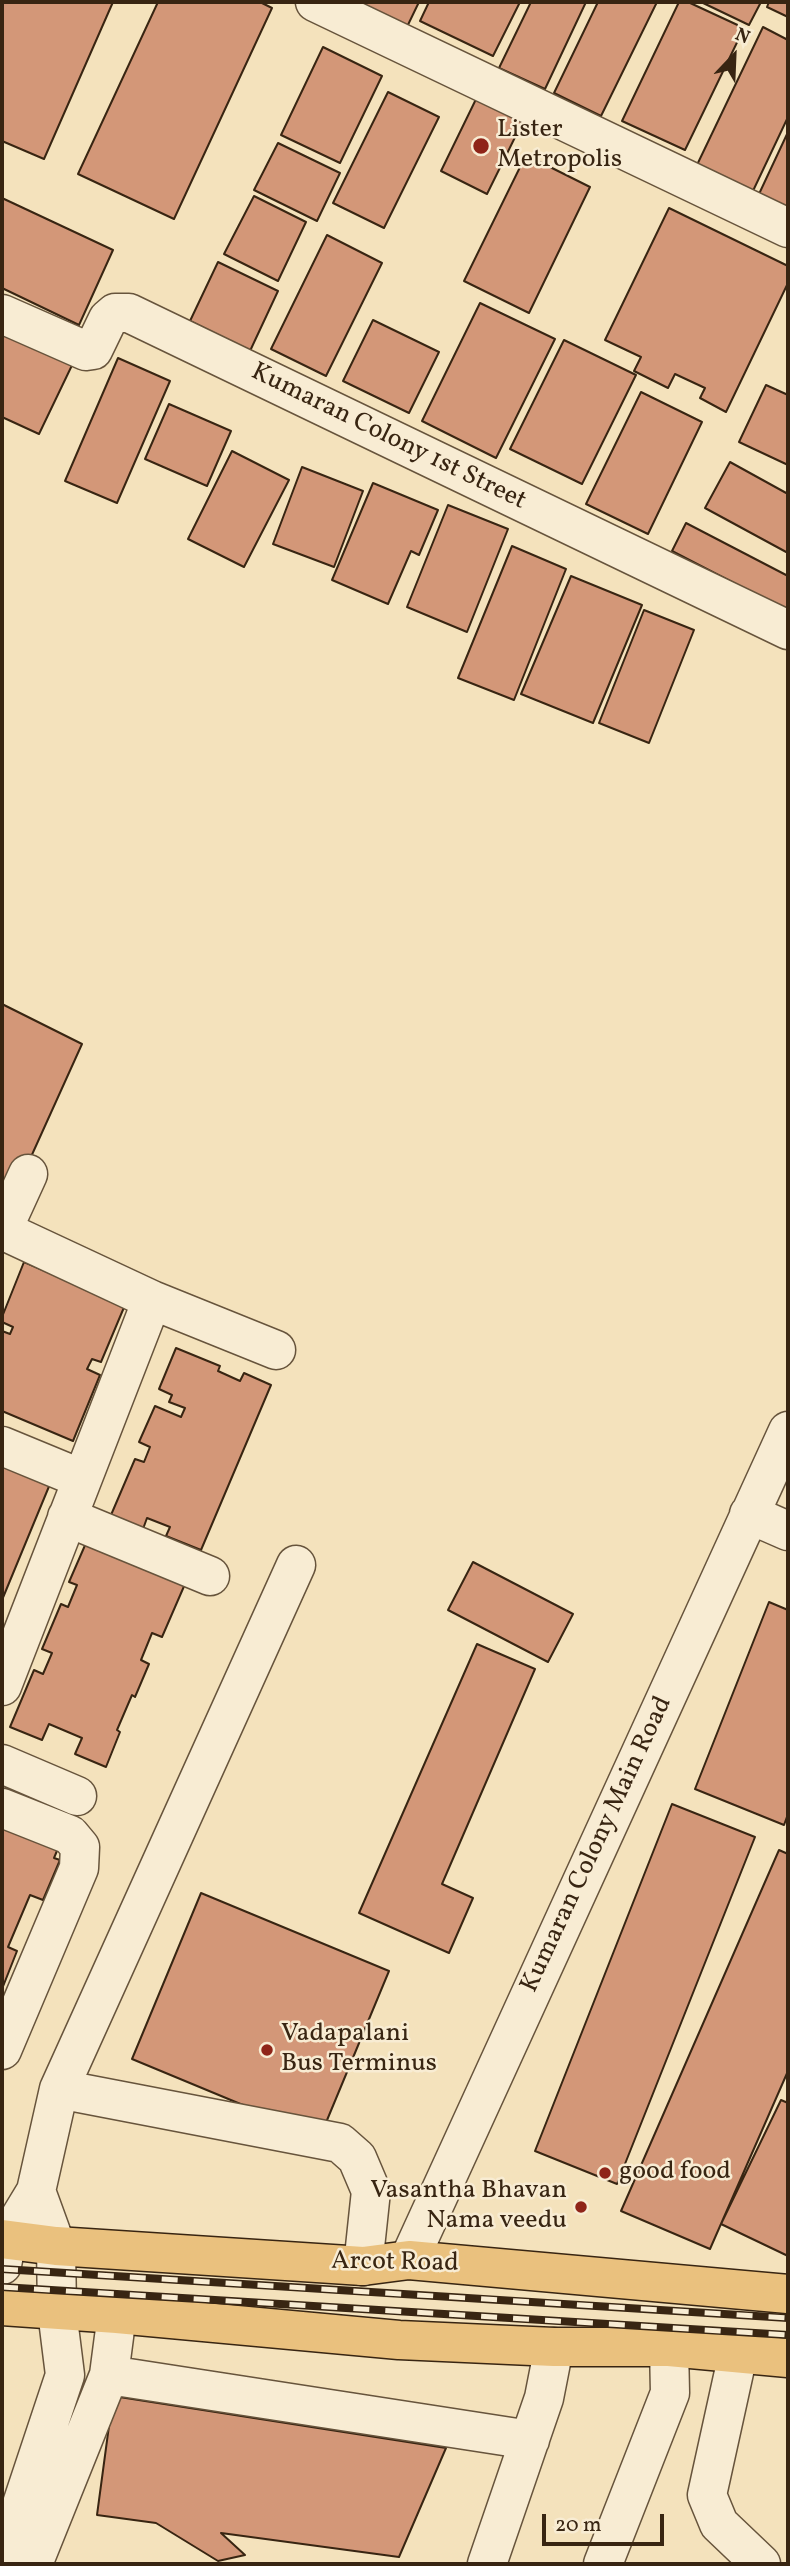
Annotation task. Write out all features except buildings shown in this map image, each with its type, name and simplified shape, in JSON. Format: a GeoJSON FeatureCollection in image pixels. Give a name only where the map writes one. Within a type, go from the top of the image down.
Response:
{"type":"FeatureCollection","features":[{"type":"Feature","properties":{"kind":"main road","name":"Arcot Road"},"geometry":{"type":"LineString","coordinates":[[4,2248],[56,2246],[363,2266],[409,2260],[788,2294]]}},
{"type":"Feature","properties":{"kind":"main road"},"geometry":{"type":"LineString","coordinates":[[2,2306],[398,2340],[554,2347],[670,2347],[788,2358]]}},
{"type":"Feature","properties":{"kind":"street"},"geometry":{"type":"LineString","coordinates":[[315,2],[788,228]]}},
{"type":"Feature","properties":{"kind":"street","name":"Kumaran Colony 1st Street"},"geometry":{"type":"LineString","coordinates":[[2,314],[86,351],[94,348],[108,320],[116,313],[129,313],[788,630]]}},
{"type":"Feature","properties":{"kind":"street"},"geometry":{"type":"LineString","coordinates":[[28,1174],[2,1231],[152,1300],[276,1350]]}},
{"type":"Feature","properties":{"kind":"street"},"geometry":{"type":"LineString","coordinates":[[2,1686],[11,1634],[67,1517],[152,1300]]}},
{"type":"Feature","properties":{"kind":"street","name":"Kumaran Colony Main Road"},"geometry":{"type":"LineString","coordinates":[[409,2260],[788,1431]]}},
{"type":"Feature","properties":{"kind":"street"},"geometry":{"type":"LineString","coordinates":[[2,1446],[82,1479]]}},
{"type":"Feature","properties":{"kind":"street"},"geometry":{"type":"LineString","coordinates":[[749,1514],[788,1531]]}},
{"type":"Feature","properties":{"kind":"street"},"geometry":{"type":"LineString","coordinates":[[67,1517],[210,1576]]}},
{"type":"Feature","properties":{"kind":"street"},"geometry":{"type":"LineString","coordinates":[[4,2248],[36,2191],[59,2090],[296,1565]]}},
{"type":"Feature","properties":{"kind":"street"},"geometry":{"type":"LineString","coordinates":[[2,1764],[77,1796]]}},
{"type":"Feature","properties":{"kind":"street"},"geometry":{"type":"LineString","coordinates":[[2,1808],[70,1835],[80,1847],[79,1868],[2,2050]]}},
{"type":"Feature","properties":{"kind":"street"},"geometry":{"type":"LineString","coordinates":[[59,2090],[340,2143],[357,2158],[371,2191],[363,2266]]}},
{"type":"Feature","properties":{"kind":"street"},"geometry":{"type":"LineString","coordinates":[[2,2564],[65,2375],[57,2311],[56,2246],[36,2191]]}},
{"type":"Feature","properties":{"kind":"street"},"geometry":{"type":"LineString","coordinates":[[33,2564],[108,2375],[117,2314]]}},
{"type":"Feature","properties":{"kind":"street"},"geometry":{"type":"LineString","coordinates":[[487,2564],[544,2398],[554,2347]]}},
{"type":"Feature","properties":{"kind":"street"},"geometry":{"type":"LineString","coordinates":[[603,2564],[670,2393],[670,2347]]}},
{"type":"Feature","properties":{"kind":"street"},"geometry":{"type":"LineString","coordinates":[[738,2354],[707,2495],[719,2524],[761,2564]]}},
{"type":"Feature","properties":{"kind":"street"},"geometry":{"type":"LineString","coordinates":[[108,2375],[530,2440]]}},
{"type":"Feature","properties":{"kind":"railway"},"geometry":{"type":"LineString","coordinates":[[2,2269],[788,2318]]}},
{"type":"Feature","properties":{"kind":"railway"},"geometry":{"type":"LineString","coordinates":[[2,2287],[788,2335]]}},
{"type":"Feature","properties":{"kind":"place","name":"Lister Metropolis"},"geometry":{"type":"Point","coordinates":[481,146]}},
{"type":"Feature","properties":{"kind":"place","name":"Vadapalani Bus Terminus"},"geometry":{"type":"Point","coordinates":[267,2050]}},
{"type":"Feature","properties":{"kind":"place","name":"good food"},"geometry":{"type":"Point","coordinates":[605,2173]}},
{"type":"Feature","properties":{"kind":"place","name":"Vasantha Bhavan Nama veedu"},"geometry":{"type":"Point","coordinates":[581,2207]}}]}
